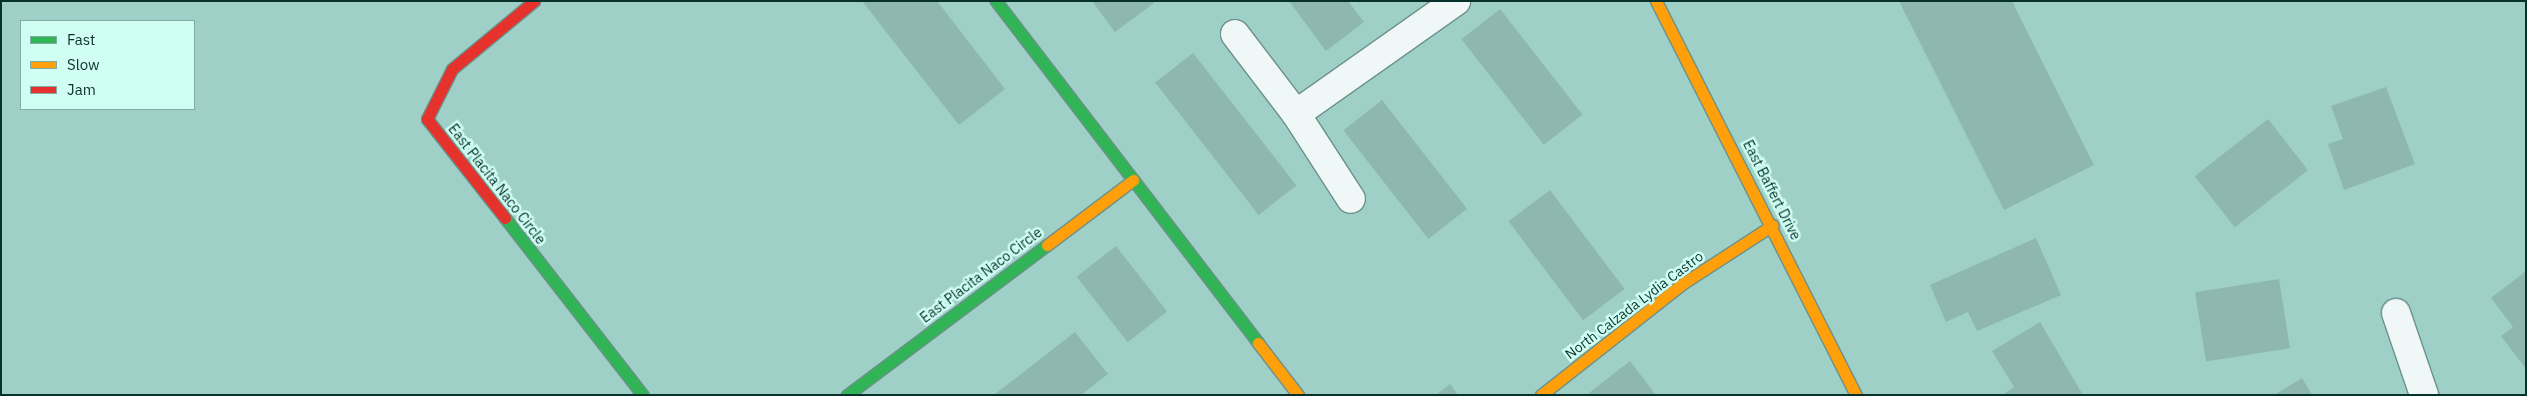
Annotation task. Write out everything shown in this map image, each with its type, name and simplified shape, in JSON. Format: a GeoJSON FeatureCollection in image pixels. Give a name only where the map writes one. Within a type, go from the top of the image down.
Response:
{"type":"FeatureCollection","features":[{"type":"Feature","properties":{"kind":"street","name":"East Placita Naco Circle"},"geometry":{"type":"LineString","coordinates":[[534,1],[452,69],[427,119],[643,395]]}},
{"type":"Feature","properties":{"kind":"street"},"geometry":{"type":"LineString","coordinates":[[996,1],[1298,395]]}},
{"type":"Feature","properties":{"kind":"street"},"geometry":{"type":"LineString","coordinates":[[1296,114],[1456,1]]}},
{"type":"Feature","properties":{"kind":"street","name":"East Baffert Drive"},"geometry":{"type":"LineString","coordinates":[[1656,1],[1773,225],[1856,395]]}},
{"type":"Feature","properties":{"kind":"street"},"geometry":{"type":"LineString","coordinates":[[1235,34],[1296,114],[1351,199]]}},
{"type":"Feature","properties":{"kind":"street","name":"East Placita Naco Circle"},"geometry":{"type":"LineString","coordinates":[[847,395],[1133,180]]}},
{"type":"Feature","properties":{"kind":"street","name":"North Calzada Lydia Castro"},"geometry":{"type":"LineString","coordinates":[[1541,395],[1682,284],[1773,225]]}},
{"type":"Feature","properties":{"kind":"street"},"geometry":{"type":"LineString","coordinates":[[2396,313],[2424,395]]}},
{"type":"Feature","properties":{"kind":"building"},"geometry":{"type":"Polygon","coordinates":[[[862,1],[937,1],[1005,89],[959,125],[862,1]]]}},
{"type":"Feature","properties":{"kind":"building"},"geometry":{"type":"Polygon","coordinates":[[[1092,1],[1153,1],[1154,3],[1115,32],[1092,1]]]}},
{"type":"Feature","properties":{"kind":"building"},"geometry":{"type":"Polygon","coordinates":[[[1289,1],[1348,1],[1364,22],[1326,51],[1289,1]]]}},
{"type":"Feature","properties":{"kind":"building"},"geometry":{"type":"Polygon","coordinates":[[[1899,1],[2012,1],[2094,165],[2004,210],[1899,1]]]}},
{"type":"Feature","properties":{"kind":"building"},"geometry":{"type":"Polygon","coordinates":[[[1500,9],[1582,115],[1544,145],[1461,39],[1500,9]]]}},
{"type":"Feature","properties":{"kind":"building"},"geometry":{"type":"Polygon","coordinates":[[[1193,53],[1296,185],[1259,215],[1155,83],[1193,53]]]}},
{"type":"Feature","properties":{"kind":"building"},"geometry":{"type":"Polygon","coordinates":[[[2386,87],[2415,164],[2344,190],[2328,144],[2343,139],[2331,106],[2386,87]]]}},
{"type":"Feature","properties":{"kind":"building"},"geometry":{"type":"Polygon","coordinates":[[[1382,100],[1467,209],[1428,239],[1343,130],[1382,100]]]}},
{"type":"Feature","properties":{"kind":"building"},"geometry":{"type":"Polygon","coordinates":[[[2268,119],[2308,170],[2235,227],[2195,176],[2268,119]]]}},
{"type":"Feature","properties":{"kind":"building"},"geometry":{"type":"Polygon","coordinates":[[[1550,190],[1625,289],[1583,320],[1508,221],[1550,190]]]}},
{"type":"Feature","properties":{"kind":"building"},"geometry":{"type":"Polygon","coordinates":[[[2036,238],[2061,295],[1977,331],[1968,312],[1946,322],[1930,285],[2036,238]]]}},
{"type":"Feature","properties":{"kind":"building"},"geometry":{"type":"Polygon","coordinates":[[[1116,246],[1167,311],[1128,342],[1077,277],[1116,246]]]}},
{"type":"Feature","properties":{"kind":"building"},"geometry":{"type":"Polygon","coordinates":[[[2526,271],[2526,369],[2501,336],[2513,327],[2491,298],[2526,271]]]}},
{"type":"Feature","properties":{"kind":"building"},"geometry":{"type":"Polygon","coordinates":[[[2279,279],[2290,348],[2206,361],[2195,292],[2279,279]]]}},
{"type":"Feature","properties":{"kind":"building"},"geometry":{"type":"Polygon","coordinates":[[[2040,322],[2083,395],[2002,395],[2014,387],[1992,351],[2040,322]]]}},
{"type":"Feature","properties":{"kind":"building"},"geometry":{"type":"Polygon","coordinates":[[[1075,332],[1108,374],[1081,395],[994,395],[1075,332]]]}},
{"type":"Feature","properties":{"kind":"building"},"geometry":{"type":"Polygon","coordinates":[[[1630,361],[1656,395],[1590,395],[1589,393],[1630,361]]]}},
{"type":"Feature","properties":{"kind":"building"},"geometry":{"type":"Polygon","coordinates":[[[2302,378],[2312,395],[2274,395],[2302,378]]]}},
{"type":"Feature","properties":{"kind":"building"},"geometry":{"type":"Polygon","coordinates":[[[1450,384],[1458,395],[1436,395],[1450,384]]]}},
{"type":"Feature","properties":{"kind":"traffic: fast"},"geometry":{"type":"LineString","coordinates":[[996,1],[1258,343]]}},
{"type":"Feature","properties":{"kind":"traffic: fast"},"geometry":{"type":"LineString","coordinates":[[505,218],[643,395]]}},
{"type":"Feature","properties":{"kind":"traffic: fast"},"geometry":{"type":"LineString","coordinates":[[847,395],[1047,245]]}},
{"type":"Feature","properties":{"kind":"traffic: slow"},"geometry":{"type":"LineString","coordinates":[[1656,1],[1856,395]]}},
{"type":"Feature","properties":{"kind":"traffic: slow"},"geometry":{"type":"LineString","coordinates":[[1047,245],[1133,180]]}},
{"type":"Feature","properties":{"kind":"traffic: slow"},"geometry":{"type":"LineString","coordinates":[[1541,395],[1682,284],[1773,225]]}},
{"type":"Feature","properties":{"kind":"traffic: slow"},"geometry":{"type":"LineString","coordinates":[[1258,343],[1298,395]]}},
{"type":"Feature","properties":{"kind":"traffic: jam"},"geometry":{"type":"LineString","coordinates":[[505,218],[427,119],[452,69],[534,1]]}}]}
